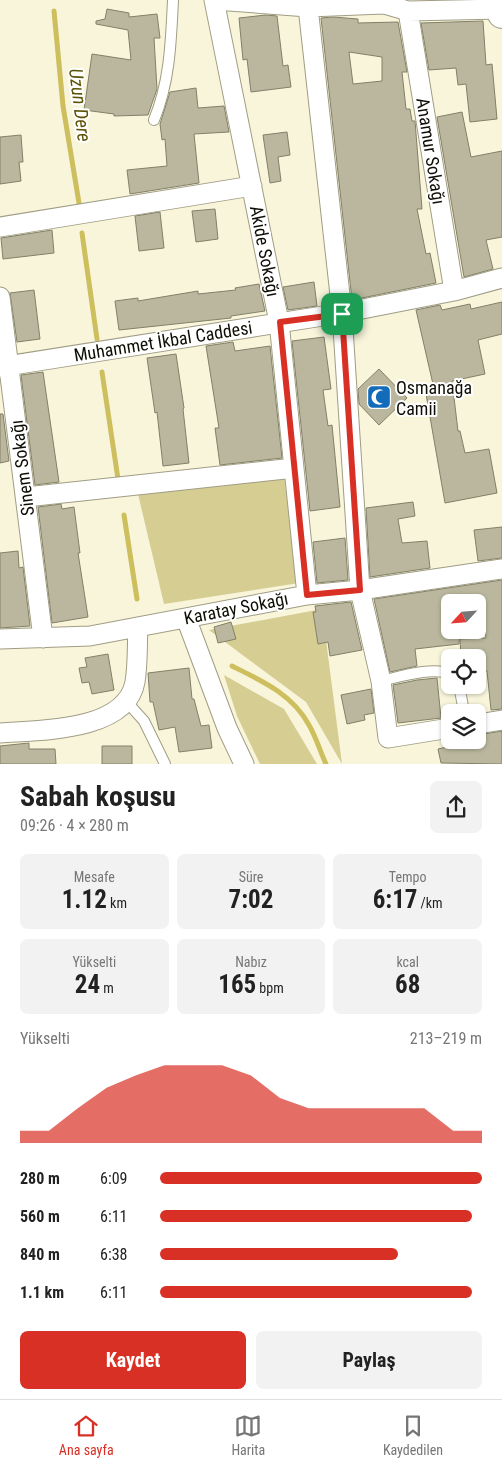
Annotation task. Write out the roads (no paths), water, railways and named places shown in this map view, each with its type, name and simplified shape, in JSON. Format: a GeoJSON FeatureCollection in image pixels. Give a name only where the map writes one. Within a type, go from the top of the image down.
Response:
{"type":"FeatureCollection","features":[{"type":"Feature","properties":{"kind":"street"},"geometry":{"type":"LineString","coordinates":[[214,0],[308,7],[384,4],[408,11],[501,8]]}},
{"type":"Feature","properties":{"kind":"street","name":"Akide Sokağı"},"geometry":{"type":"LineString","coordinates":[[214,0],[280,322],[307,595]]}},
{"type":"Feature","properties":{"kind":"street"},"geometry":{"type":"LineString","coordinates":[[308,7],[342,314],[360,590],[381,681],[388,738],[441,729]]}},
{"type":"Feature","properties":{"kind":"street","name":"Anamur Sokağı"},"geometry":{"type":"LineString","coordinates":[[408,11],[454,291]]}},
{"type":"Feature","properties":{"kind":"street"},"geometry":{"type":"LineString","coordinates":[[0,227],[252,186]]}},
{"type":"Feature","properties":{"kind":"street","name":"Muhammet İkbal Caddesi"},"geometry":{"type":"LineString","coordinates":[[5,366],[280,322],[342,314],[454,291],[502,278]]}},
{"type":"Feature","properties":{"kind":"street","name":"Sinem Sokağı"},"geometry":{"type":"LineString","coordinates":[[0,298],[5,366],[26,497],[43,638]]}},
{"type":"Feature","properties":{"kind":"street"},"geometry":{"type":"LineString","coordinates":[[26,497],[294,468]]}},
{"type":"Feature","properties":{"kind":"street","name":"Karatay Sokağı"},"geometry":{"type":"LineString","coordinates":[[0,640],[90,636],[307,595],[360,590],[502,569]]}},
{"type":"Feature","properties":{"kind":"street"},"geometry":{"type":"LineString","coordinates":[[186,618],[227,728],[244,764]]}},
{"type":"Feature","properties":{"kind":"street"},"geometry":{"type":"LineString","coordinates":[[0,733],[68,728],[110,716],[126,701],[135,683],[138,628]]}},
{"type":"Feature","properties":{"kind":"street"},"geometry":{"type":"LineString","coordinates":[[486,723],[502,720]]}},
{"type":"Feature","properties":{"kind":"lane"},"geometry":{"type":"LineString","coordinates":[[154,120],[162,102],[169,67],[173,0]]}},
{"type":"Feature","properties":{"kind":"lane"},"geometry":{"type":"LineString","coordinates":[[381,681],[441,670]]}},
{"type":"Feature","properties":{"kind":"lane"},"geometry":{"type":"LineString","coordinates":[[126,701],[144,721],[165,764]]}},
{"type":"Feature","properties":{"kind":"waterway","name":"Uzun Dere"},"geometry":{"type":"LineString","coordinates":[[54,11],[63,106],[79,203]]}},
{"type":"Feature","properties":{"kind":"waterway","name":"Uzun Dere"},"geometry":{"type":"LineString","coordinates":[[82,233],[97,339]]}},
{"type":"Feature","properties":{"kind":"waterway","name":"Uzun Dere"},"geometry":{"type":"LineString","coordinates":[[102,372],[118,479]]}},
{"type":"Feature","properties":{"kind":"waterway","name":"Uzun Dere"},"geometry":{"type":"LineString","coordinates":[[124,515],[137,599]]}},
{"type":"Feature","properties":{"kind":"waterway","name":"Uzun Dere"},"geometry":{"type":"LineString","coordinates":[[232,666],[275,690],[294,705],[302,714],[311,730],[326,764]]}},
{"type":"Feature","properties":{"kind":"place","name":"Osmanağa Camii"},"geometry":{"type":"Point","coordinates":[379,397]}}]}
